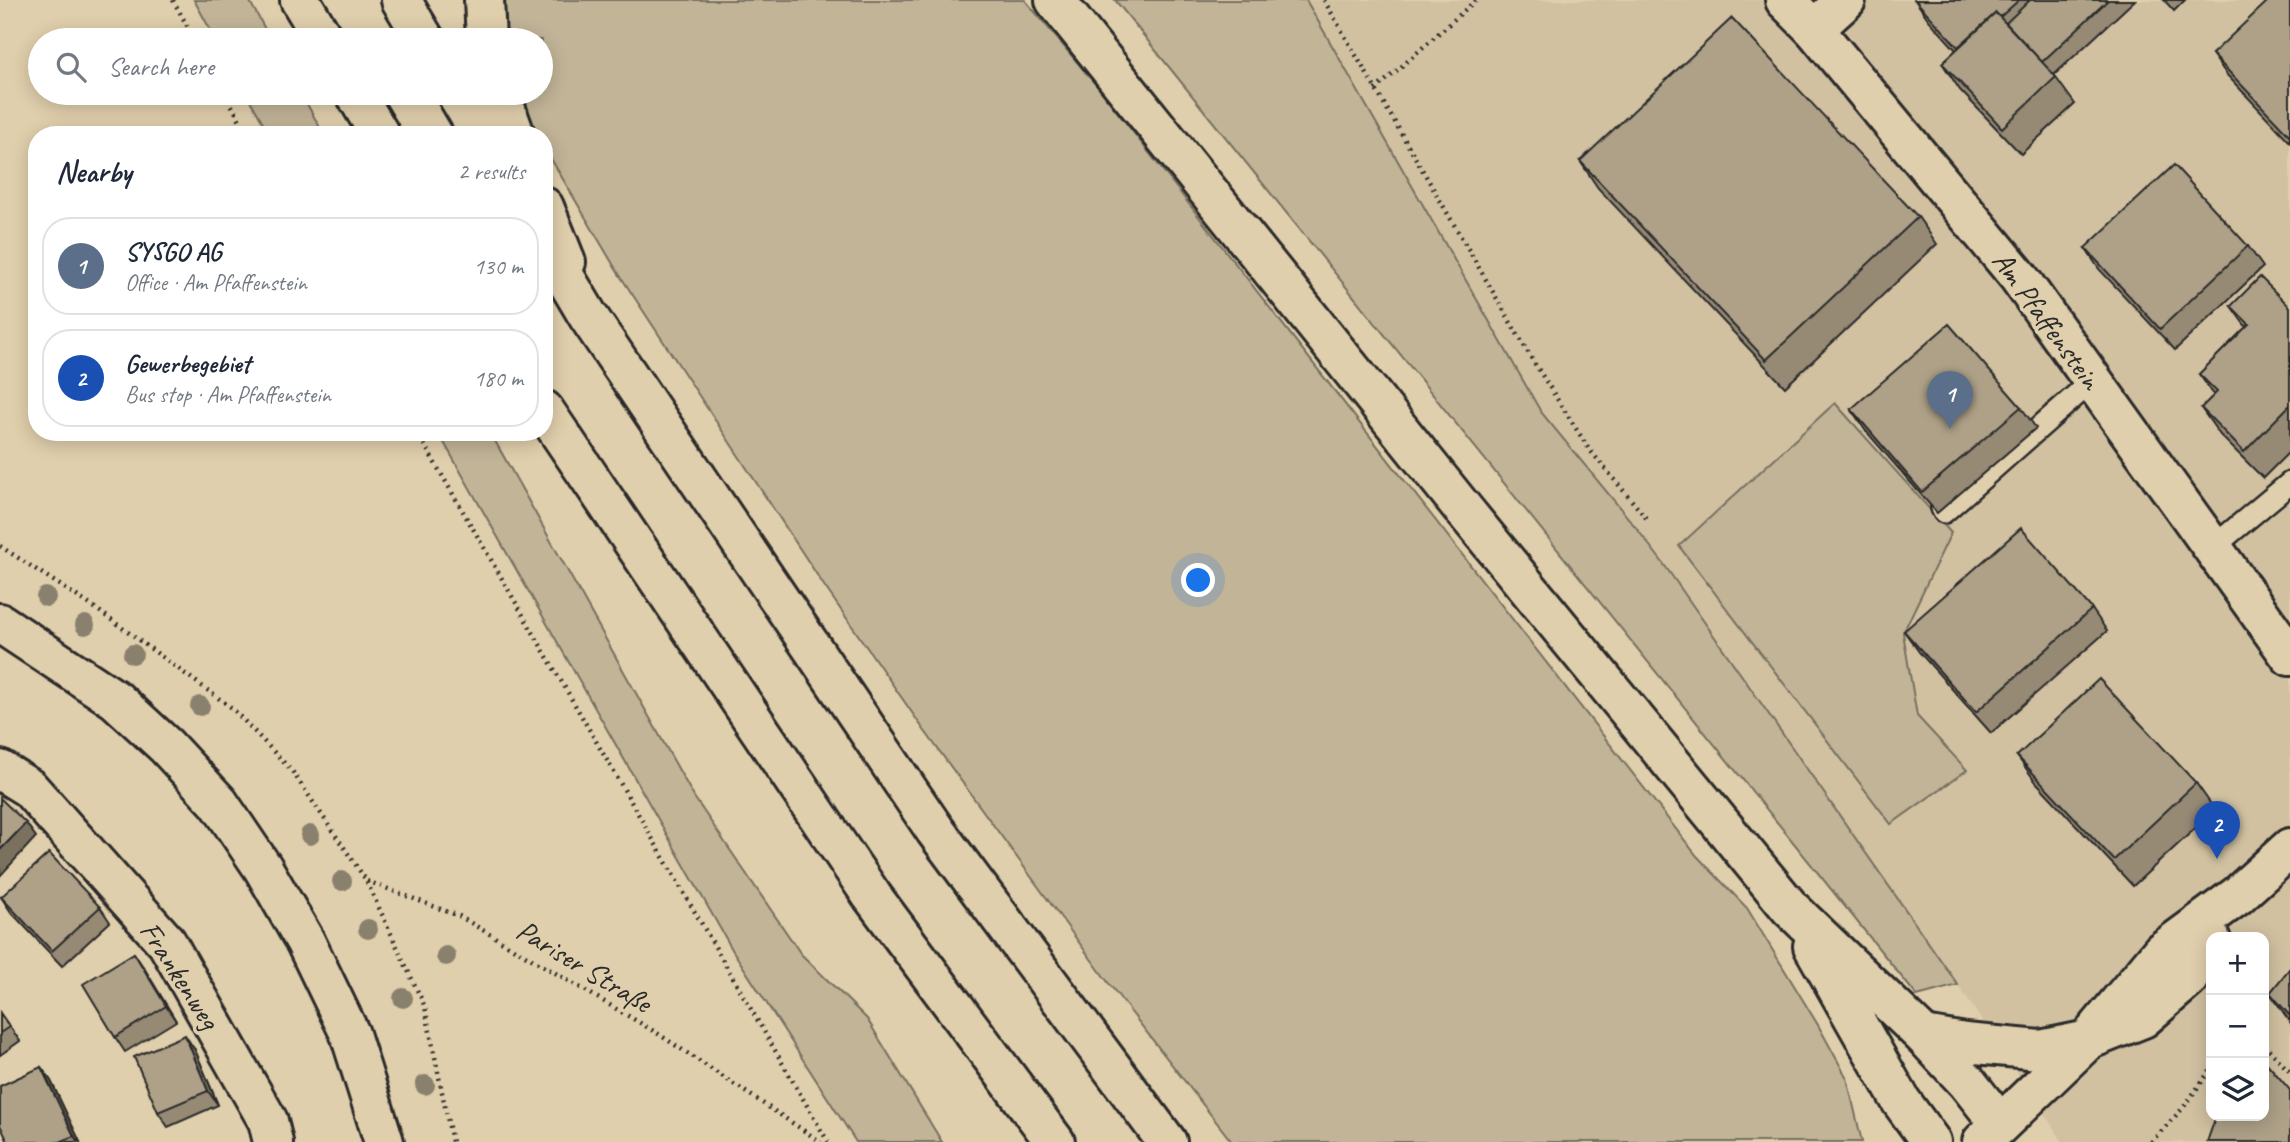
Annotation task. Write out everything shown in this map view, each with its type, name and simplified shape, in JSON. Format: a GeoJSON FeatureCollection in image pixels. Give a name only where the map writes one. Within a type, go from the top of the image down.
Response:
{"type":"FeatureCollection","features":[{"type":"Feature","properties":{"kind":"main road"},"geometry":{"type":"LineString","coordinates":[[300,0],[317,28]]}},
{"type":"Feature","properties":{"kind":"main road"},"geometry":{"type":"LineString","coordinates":[[401,0],[418,28]]}},
{"type":"Feature","properties":{"kind":"main road"},"geometry":{"type":"LineString","coordinates":[[484,0],[485,28]]}},
{"type":"Feature","properties":{"kind":"main road"},"geometry":{"type":"LineString","coordinates":[[1055,0],[1464,510],[1790,908],[1967,1082],[1991,1133],[2088,1040],[2162,951],[2238,896],[2290,848]]}},
{"type":"Feature","properties":{"kind":"main road","name":"Am Pfaffenstein"},"geometry":{"type":"LineString","coordinates":[[1785,0],[1814,29],[2018,276],[2290,656]]}},
{"type":"Feature","properties":{"kind":"main road"},"geometry":{"type":"LineString","coordinates":[[1814,29],[1846,0]]}},
{"type":"Feature","properties":{"kind":"main road"},"geometry":{"type":"LineString","coordinates":[[362,105],[375,126]]}},
{"type":"Feature","properties":{"kind":"main road"},"geometry":{"type":"LineString","coordinates":[[463,105],[476,126]]}},
{"type":"Feature","properties":{"kind":"main road"},"geometry":{"type":"LineString","coordinates":[[504,105],[512,126]]}},
{"type":"Feature","properties":{"kind":"main road"},"geometry":{"type":"LineString","coordinates":[[553,229],[588,316]]}},
{"type":"Feature","properties":{"kind":"main road"},"geometry":{"type":"LineString","coordinates":[[553,257],[588,316],[935,830],[1167,1142]]}},
{"type":"Feature","properties":{"kind":"main road"},"geometry":{"type":"LineString","coordinates":[[553,423],[872,896],[1055,1142]]}},
{"type":"Feature","properties":{"kind":"main road"},"geometry":{"type":"LineString","coordinates":[[0,622],[116,700],[166,746],[219,803],[263,868],[287,910],[344,1022],[384,1142]]}},
{"type":"Feature","properties":{"kind":"main road","name":"Frankenweg"},"geometry":{"type":"LineString","coordinates":[[0,770],[29,788],[167,943],[268,1121],[273,1142]]}},
{"type":"Feature","properties":{"kind":"main road"},"geometry":{"type":"LineString","coordinates":[[2216,932],[2238,896]]}},
{"type":"Feature","properties":{"kind":"main road"},"geometry":{"type":"LineString","coordinates":[[1790,908],[1901,1101],[1931,1142]]}},
{"type":"Feature","properties":{"kind":"main road"},"geometry":{"type":"LineString","coordinates":[[1924,1037],[1965,1044],[2040,1050],[2088,1040],[2143,1018],[2188,979],[2206,949]]}},
{"type":"Feature","properties":{"kind":"lane"},"geometry":{"type":"LineString","coordinates":[[1942,508],[1944,512],[2092,381]]}},
{"type":"Feature","properties":{"kind":"lane"},"geometry":{"type":"LineString","coordinates":[[2212,548],[2290,483]]}},
{"type":"Feature","properties":{"kind":"path"},"geometry":{"type":"LineString","coordinates":[[173,0],[188,28]]}},
{"type":"Feature","properties":{"kind":"path"},"geometry":{"type":"LineString","coordinates":[[1324,0],[1533,361],[1589,449],[1647,519]]}},
{"type":"Feature","properties":{"kind":"path"},"geometry":{"type":"LineString","coordinates":[[1375,90],[1476,0]]}},
{"type":"Feature","properties":{"kind":"path"},"geometry":{"type":"LineString","coordinates":[[232,105],[243,126]]}},
{"type":"Feature","properties":{"kind":"path"},"geometry":{"type":"LineString","coordinates":[[422,441],[828,1142]]}},
{"type":"Feature","properties":{"kind":"path"},"geometry":{"type":"LineString","coordinates":[[0,546],[95,608],[232,708],[292,771],[366,880],[425,1007],[452,1142]]}},
{"type":"Feature","properties":{"kind":"path","name":"Pariser Straße"},"geometry":{"type":"LineString","coordinates":[[366,880],[459,916],[657,1033],[821,1142]]}},
{"type":"Feature","properties":{"kind":"path"},"geometry":{"type":"LineString","coordinates":[[2269,995],[2273,991]]}},
{"type":"Feature","properties":{"kind":"path"},"geometry":{"type":"LineString","coordinates":[[2269,1049],[2290,1072]]}},
{"type":"Feature","properties":{"kind":"path"},"geometry":{"type":"LineString","coordinates":[[2151,1142],[2183,1108],[2206,1076]]}},
{"type":"Feature","properties":{"kind":"shaded area"},"geometry":{"type":"Polygon","coordinates":[[[194,0],[249,0],[264,28],[209,28],[194,0]]]}},
{"type":"Feature","properties":{"kind":"shaded area"},"geometry":{"type":"Polygon","coordinates":[[[504,0],[1025,0],[1097,86],[1697,856],[1747,908],[1847,1078],[1862,1142],[1232,1142],[1110,985],[924,730],[825,587],[617,271],[553,162],[553,126],[532,126],[523,105],[553,105],[553,28],[505,28],[504,0]]]}},
{"type":"Feature","properties":{"kind":"shaded area"},"geometry":{"type":"Polygon","coordinates":[[[1115,0],[1306,0],[1541,412],[1663,563],[1958,985],[1917,996],[1115,0]]]}},
{"type":"Feature","properties":{"kind":"shaded area"},"geometry":{"type":"Polygon","coordinates":[[[1306,0],[2290,0],[2290,1142],[2063,1142],[1958,985],[1634,525],[1541,412],[1306,0]]]}},
{"type":"Feature","properties":{"kind":"shaded area"},"geometry":{"type":"Polygon","coordinates":[[[253,105],[308,105],[319,126],[265,126],[253,105]]]}},
{"type":"Feature","properties":{"kind":"shaded area"},"geometry":{"type":"Polygon","coordinates":[[[1835,403],[1951,533],[1903,633],[1917,716],[1967,770],[1891,824],[1679,546],[1835,403]]]}},
{"type":"Feature","properties":{"kind":"shaded area"},"geometry":{"type":"Polygon","coordinates":[[[443,441],[495,441],[694,797],[801,954],[867,1019],[942,1142],[856,1142],[733,951],[443,441]]]}},
{"type":"Feature","properties":{"kind":"building"},"geometry":{"type":"Polygon","coordinates":[[[1915,0],[2019,0],[2000,17],[1996,13],[1958,47],[1915,0]]]}},
{"type":"Feature","properties":{"kind":"building"},"geometry":{"type":"Polygon","coordinates":[[[2030,0],[2108,0],[2042,62],[2006,23],[2030,0]]]}},
{"type":"Feature","properties":{"kind":"building"},"geometry":{"type":"Polygon","coordinates":[[[2269,0],[2290,1],[2290,136],[2212,54],[2269,0]]]}},
{"type":"Feature","properties":{"kind":"building"},"geometry":{"type":"Polygon","coordinates":[[[1996,13],[2056,77],[2002,128],[1942,63],[1996,13]]]}},
{"type":"Feature","properties":{"kind":"building"},"geometry":{"type":"Polygon","coordinates":[[[1732,18],[1918,217],[1766,360],[1580,161],[1732,18]]]}},
{"type":"Feature","properties":{"kind":"building"},"geometry":{"type":"Polygon","coordinates":[[[2174,165],[2248,246],[2160,329],[2085,248],[2174,165]]]}},
{"type":"Feature","properties":{"kind":"building"},"geometry":{"type":"Polygon","coordinates":[[[2260,277],[2290,307],[2290,405],[2244,452],[2201,408],[2217,392],[2199,374],[2249,324],[2231,306],[2260,277]]]}},
{"type":"Feature","properties":{"kind":"building"},"geometry":{"type":"Polygon","coordinates":[[[1949,324],[2021,407],[1922,492],[1851,409],[1949,324]]]}},
{"type":"Feature","properties":{"kind":"building"},"geometry":{"type":"Polygon","coordinates":[[[2021,528],[2092,609],[1976,712],[1904,631],[2021,528]]]}},
{"type":"Feature","properties":{"kind":"building"},"geometry":{"type":"Polygon","coordinates":[[[2099,679],[2196,783],[2114,860],[2017,756],[2099,679]]]}},
{"type":"Feature","properties":{"kind":"building"},"geometry":{"type":"Polygon","coordinates":[[[0,798],[26,823],[0,850],[0,798]]]}},
{"type":"Feature","properties":{"kind":"building"},"geometry":{"type":"Polygon","coordinates":[[[49,853],[100,907],[52,951],[1,897],[49,853]]]}},
{"type":"Feature","properties":{"kind":"building"},"geometry":{"type":"Polygon","coordinates":[[[134,953],[166,1006],[115,1037],[83,984],[134,953]]]}},
{"type":"Feature","properties":{"kind":"building"},"geometry":{"type":"Polygon","coordinates":[[[2290,968],[2290,1016],[2270,993],[2290,968]]]}},
{"type":"Feature","properties":{"kind":"building"},"geometry":{"type":"Polygon","coordinates":[[[0,1013],[9,1027],[0,1033],[0,1013]]]}},
{"type":"Feature","properties":{"kind":"building"},"geometry":{"type":"Polygon","coordinates":[[[185,1035],[208,1091],[158,1112],[134,1057],[185,1035]]]}},
{"type":"Feature","properties":{"kind":"building"},"geometry":{"type":"Polygon","coordinates":[[[2269,1066],[2290,1090],[2290,1142],[2207,1142],[2214,1121],[2269,1121],[2269,1066]]]}},
{"type":"Feature","properties":{"kind":"building"},"geometry":{"type":"Polygon","coordinates":[[[41,1067],[74,1136],[60,1142],[8,1142],[0,1125],[0,1086],[41,1067]]]}},
{"type":"Feature","properties":{"kind":"place","name":"SYSGO AG"},"geometry":{"type":"Point","coordinates":[1950,429]}},
{"type":"Feature","properties":{"kind":"place","name":"Gewerbegebiet"},"geometry":{"type":"Point","coordinates":[2217,859]}}]}
